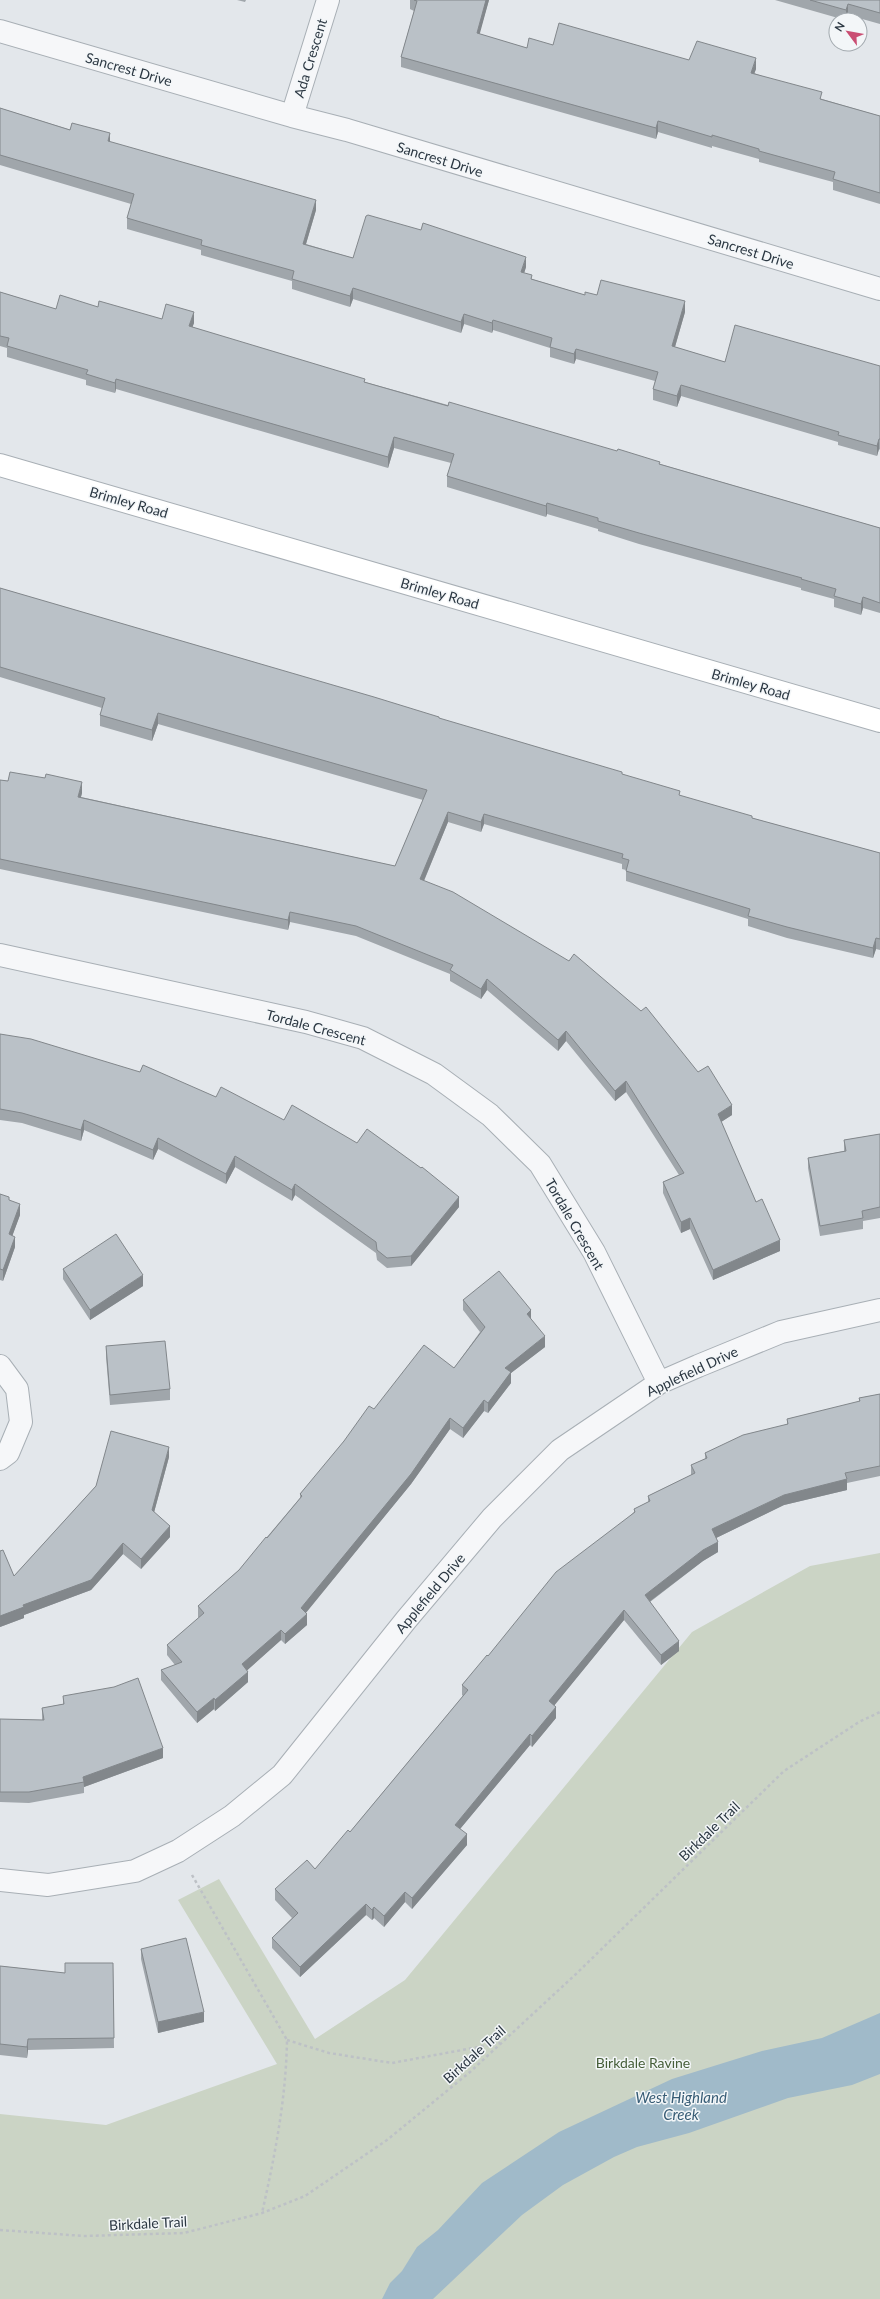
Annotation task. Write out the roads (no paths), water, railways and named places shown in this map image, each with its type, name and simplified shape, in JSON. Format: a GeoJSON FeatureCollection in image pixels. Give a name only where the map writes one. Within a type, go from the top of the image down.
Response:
{"type":"FeatureCollection","features":[{"type":"Feature","properties":{"kind":"main road","name":"Brimley Road"},"geometry":{"type":"LineString","coordinates":[[0,465],[880,721]]}},
{"type":"Feature","properties":{"kind":"street","name":"Ada Crescent"},"geometry":{"type":"LineString","coordinates":[[292,116],[328,0]]}},
{"type":"Feature","properties":{"kind":"street","name":"Sancrest Drive"},"geometry":{"type":"LineString","coordinates":[[0,31],[292,116],[347,130],[880,290]]}},
{"type":"Feature","properties":{"kind":"street","name":"Tordale Crescent"},"geometry":{"type":"LineString","coordinates":[[0,956],[306,1022],[363,1038],[434,1074],[490,1115],[540,1164],[594,1252],[659,1384]]}},
{"type":"Feature","properties":{"kind":"street","name":"Applefield Drive"},"geometry":{"type":"LineString","coordinates":[[0,1880],[48,1886],[135,1871],[178,1851],[232,1816],[282,1775],[406,1620],[492,1518],[560,1450],[659,1384],[781,1332],[880,1310]]}},
{"type":"Feature","properties":{"kind":"street"},"geometry":{"type":"LineString","coordinates":[[0,1366],[17,1389],[21,1422],[8,1453],[0,1459]]}},
{"type":"Feature","properties":{"kind":"water","name":"West Highland Creek"},"geometry":{"type":"Polygon","coordinates":[[[880,2013],[880,2074],[852,2085],[788,2098],[689,2133],[637,2147],[614,2157],[563,2185],[522,2215],[433,2299],[382,2299],[390,2283],[402,2271],[417,2247],[438,2230],[482,2183],[559,2132],[672,2079],[762,2051],[822,2038],[880,2013]]]}},
{"type":"Feature","properties":{"kind":"park label","name":"Birkdale Ravine"},"geometry":{"type":"Point","coordinates":[643,2062]}}]}
